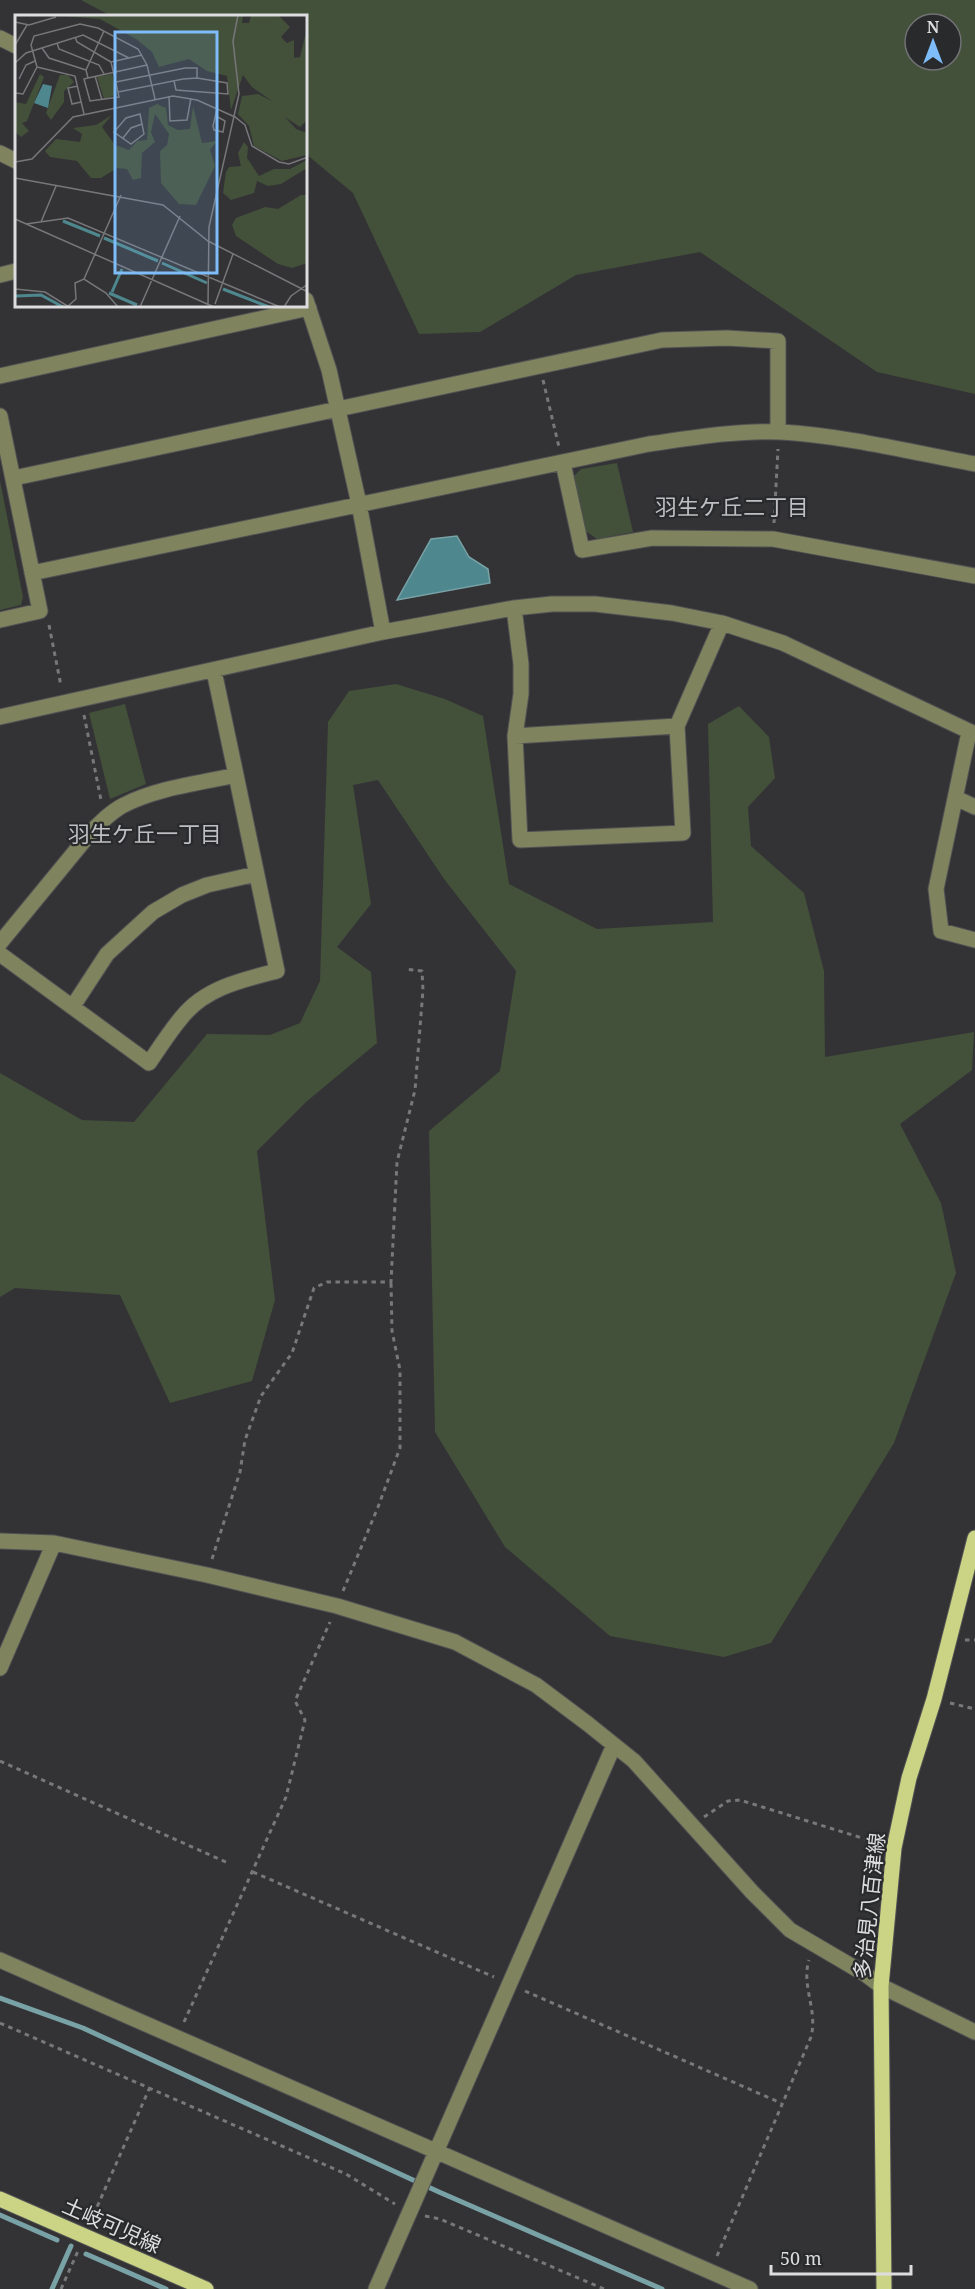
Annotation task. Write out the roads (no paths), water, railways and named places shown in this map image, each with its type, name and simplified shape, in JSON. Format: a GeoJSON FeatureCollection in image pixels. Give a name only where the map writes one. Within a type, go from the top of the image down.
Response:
{"type":"FeatureCollection","features":[{"type":"Feature","properties":{"kind":"main road","name":"多治見八百津線"},"geometry":{"type":"LineString","coordinates":[[884,2289],[881,1986],[894,1848],[909,1778],[934,1699],[975,1539]]}},
{"type":"Feature","properties":{"kind":"main road","name":"土岐可児線"},"geometry":{"type":"LineString","coordinates":[[0,2199],[206,2289]]}},
{"type":"Feature","properties":{"kind":"street"},"geometry":{"type":"LineString","coordinates":[[0,38],[15,46]]}},
{"type":"Feature","properties":{"kind":"street"},"geometry":{"type":"LineString","coordinates":[[0,153],[15,160]]}},
{"type":"Feature","properties":{"kind":"street"},"geometry":{"type":"LineString","coordinates":[[0,275],[15,272]]}},
{"type":"Feature","properties":{"kind":"street"},"geometry":{"type":"LineString","coordinates":[[308,304],[329,370],[359,504],[382,632]]}},
{"type":"Feature","properties":{"kind":"street"},"geometry":{"type":"LineString","coordinates":[[0,376],[291,308]]}},
{"type":"Feature","properties":{"kind":"street"},"geometry":{"type":"LineString","coordinates":[[14,478],[662,340],[728,338],[778,341],[778,432]]}},
{"type":"Feature","properties":{"kind":"street"},"geometry":{"type":"LineString","coordinates":[[0,416],[40,611],[0,620]]}},
{"type":"Feature","properties":{"kind":"street"},"geometry":{"type":"LineString","coordinates":[[32,573],[649,444],[706,436],[778,432],[839,438],[975,464]]}},
{"type":"Feature","properties":{"kind":"street"},"geometry":{"type":"LineString","coordinates":[[563,463],[582,550],[652,538],[773,538],[975,576]]}},
{"type":"Feature","properties":{"kind":"street"},"geometry":{"type":"LineString","coordinates":[[0,717],[382,632],[514,608],[552,604],[595,604],[672,613],[722,623],[783,643],[972,733],[936,890],[941,931],[975,940]]}},
{"type":"Feature","properties":{"kind":"street"},"geometry":{"type":"LineString","coordinates":[[514,608],[521,664],[521,694],[515,736],[520,840],[683,833],[677,726],[722,623]]}},
{"type":"Feature","properties":{"kind":"street"},"geometry":{"type":"LineString","coordinates":[[0,954],[149,1063],[183,1015],[201,999],[235,981],[276,971],[214,670]]}},
{"type":"Feature","properties":{"kind":"street"},"geometry":{"type":"LineString","coordinates":[[515,736],[677,726]]}},
{"type":"Feature","properties":{"kind":"street"},"geometry":{"type":"LineString","coordinates":[[0,943],[105,818],[140,797],[236,775]]}},
{"type":"Feature","properties":{"kind":"street"},"geometry":{"type":"LineString","coordinates":[[956,798],[975,807]]}},
{"type":"Feature","properties":{"kind":"street"},"geometry":{"type":"LineString","coordinates":[[73,1006],[107,954],[153,912],[182,895],[207,885],[256,874]]}},
{"type":"Feature","properties":{"kind":"street"},"geometry":{"type":"LineString","coordinates":[[0,1541],[54,1543],[207,1575],[337,1606],[455,1642],[536,1685],[634,1761],[790,1930],[865,1974],[881,1986],[975,2032]]}},
{"type":"Feature","properties":{"kind":"street"},"geometry":{"type":"LineString","coordinates":[[0,1668],[54,1543]]}},
{"type":"Feature","properties":{"kind":"street"},"geometry":{"type":"LineString","coordinates":[[376,2289],[429,2173],[449,2121],[614,1745]]}},
{"type":"Feature","properties":{"kind":"street"},"geometry":{"type":"LineString","coordinates":[[0,1960],[750,2289]]}},
{"type":"Feature","properties":{"kind":"water"},"geometry":{"type":"Polygon","coordinates":[[[457,536],[469,557],[488,569],[490,583],[397,600],[431,539],[457,536]]]}},
{"type":"Feature","properties":{"kind":"waterway"},"geometry":{"type":"LineString","coordinates":[[0,1998],[83,2028],[439,2192],[662,2289]]}},
{"type":"Feature","properties":{"kind":"waterway"},"geometry":{"type":"LineString","coordinates":[[0,2215],[57,2240]]}},
{"type":"Feature","properties":{"kind":"waterway"},"geometry":{"type":"LineString","coordinates":[[52,2289],[71,2246]]}},
{"type":"Feature","properties":{"kind":"waterway"},"geometry":{"type":"LineString","coordinates":[[86,2254],[166,2289]]}},
{"type":"Feature","properties":{"kind":"district","name":"羽生ケ丘二丁目"},"geometry":{"type":"Point","coordinates":[732,506]}},
{"type":"Feature","properties":{"kind":"district","name":"羽生ケ丘一丁目"},"geometry":{"type":"Point","coordinates":[145,833]}}]}
